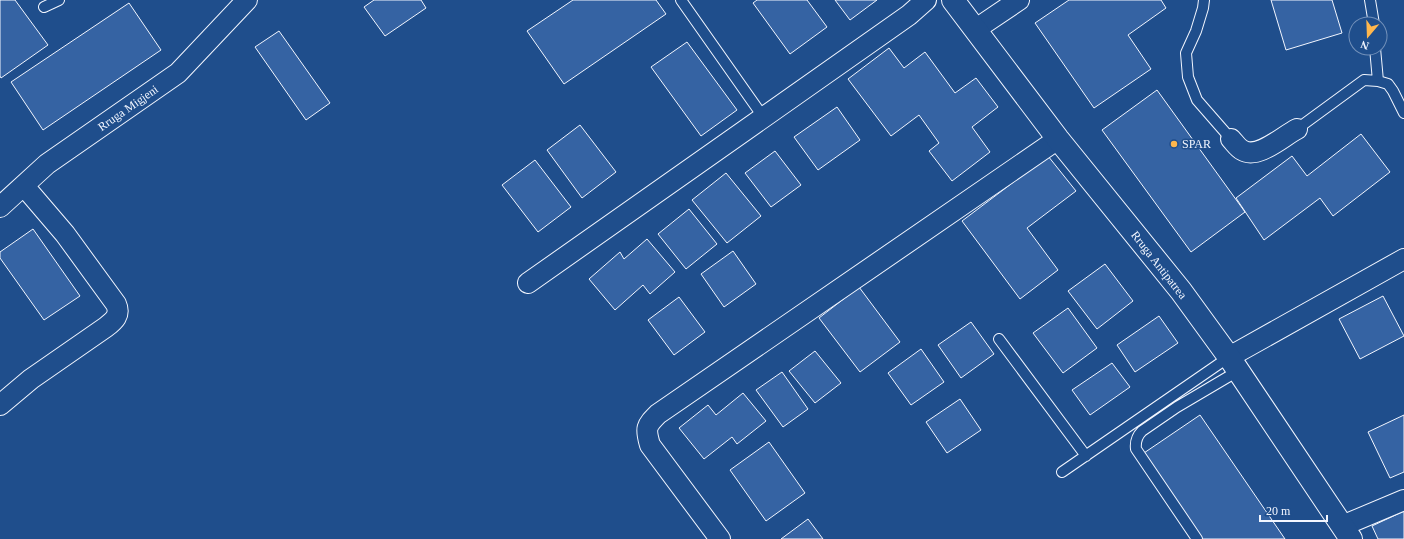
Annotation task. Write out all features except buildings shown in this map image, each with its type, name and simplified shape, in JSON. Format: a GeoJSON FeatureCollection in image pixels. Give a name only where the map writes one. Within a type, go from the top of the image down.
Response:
{"type":"FeatureCollection","features":[{"type":"Feature","properties":{"kind":"main road","name":"Rruga Antipatrea"},"geometry":{"type":"LineString","coordinates":[[953,0],[1058,139],[1181,292],[1234,364],[1347,532]]}},
{"type":"Feature","properties":{"kind":"street","name":"Rruga Migjeni"},"geometry":{"type":"LineString","coordinates":[[0,207],[47,164],[178,73],[216,35],[247,0]]}},
{"type":"Feature","properties":{"kind":"street"},"geometry":{"type":"LineString","coordinates":[[528,283],[909,15],[926,0]]}},
{"type":"Feature","properties":{"kind":"street"},"geometry":{"type":"LineString","coordinates":[[976,29],[1020,0]]}},
{"type":"Feature","properties":{"kind":"street"},"geometry":{"type":"LineString","coordinates":[[1231,139],[1241,150],[1250,153],[1268,147],[1297,129]]}},
{"type":"Feature","properties":{"kind":"street"},"geometry":{"type":"LineString","coordinates":[[720,539],[650,445],[646,433],[649,422],[658,414],[1058,139]]}},
{"type":"Feature","properties":{"kind":"street"},"geometry":{"type":"LineString","coordinates":[[0,405],[31,379],[106,327],[118,313],[116,304],[65,234],[24,186]]}},
{"type":"Feature","properties":{"kind":"street"},"geometry":{"type":"LineString","coordinates":[[1234,364],[1404,259]]}},
{"type":"Feature","properties":{"kind":"street"},"geometry":{"type":"LineString","coordinates":[[1347,532],[1404,500]]}},
{"type":"Feature","properties":{"kind":"lane"},"geometry":{"type":"LineString","coordinates":[[44,7],[58,0]]}},
{"type":"Feature","properties":{"kind":"lane"},"geometry":{"type":"LineString","coordinates":[[681,0],[764,118]]}},
{"type":"Feature","properties":{"kind":"lane"},"geometry":{"type":"LineString","coordinates":[[1204,0],[1196,31],[1186,53],[1188,77],[1197,100],[1231,139]]}},
{"type":"Feature","properties":{"kind":"lane"},"geometry":{"type":"LineString","coordinates":[[1370,0],[1373,16]]}},
{"type":"Feature","properties":{"kind":"lane"},"geometry":{"type":"LineString","coordinates":[[1376,56],[1378,81]]}},
{"type":"Feature","properties":{"kind":"lane"},"geometry":{"type":"LineString","coordinates":[[1297,129],[1364,80],[1378,81],[1388,84],[1394,91],[1404,113]]}},
{"type":"Feature","properties":{"kind":"lane"},"geometry":{"type":"LineString","coordinates":[[999,339],[1086,456]]}},
{"type":"Feature","properties":{"kind":"lane"},"geometry":{"type":"LineString","coordinates":[[1062,472],[1234,364]]}},
{"type":"Feature","properties":{"kind":"lane"},"geometry":{"type":"LineString","coordinates":[[1197,539],[1136,449],[1135,443],[1142,431],[1177,407],[1234,364]]}},
{"type":"Feature","properties":{"kind":"place","name":"SPAR"},"geometry":{"type":"Point","coordinates":[1174,144]}}]}
